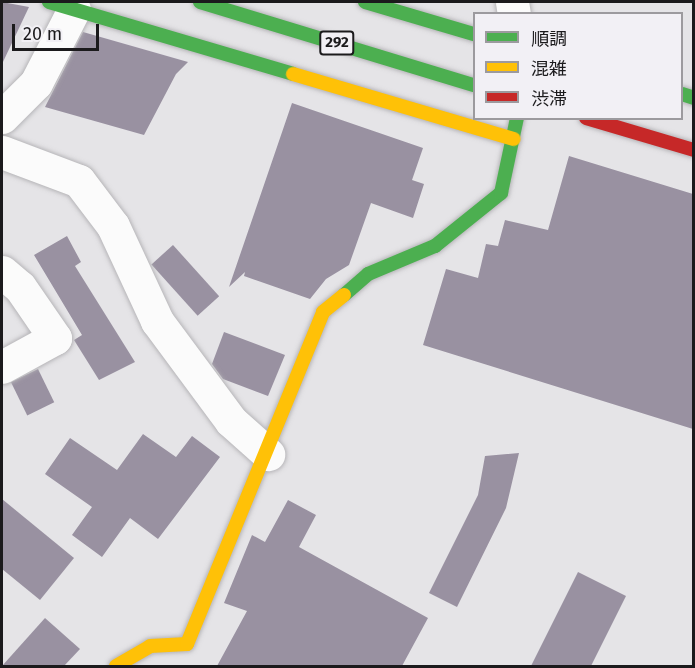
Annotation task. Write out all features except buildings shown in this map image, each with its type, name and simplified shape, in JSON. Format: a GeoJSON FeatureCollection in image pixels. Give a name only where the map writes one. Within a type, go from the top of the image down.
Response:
{"type":"FeatureCollection","features":[{"type":"Feature","properties":{"kind":"main road","name":"292"},"geometry":{"type":"LineString","coordinates":[[200,2],[473,85]]}},
{"type":"Feature","properties":{"kind":"main road"},"geometry":{"type":"LineString","coordinates":[[365,2],[473,34]]}},
{"type":"Feature","properties":{"kind":"main road"},"geometry":{"type":"LineString","coordinates":[[61,5],[514,139]]}},
{"type":"Feature","properties":{"kind":"main road"},"geometry":{"type":"LineString","coordinates":[[116,666],[150,646],[187,644],[245,496],[268,454],[323,312],[368,274],[435,246],[472,220],[501,193],[517,120]]}},
{"type":"Feature","properties":{"kind":"main road"},"geometry":{"type":"LineString","coordinates":[[593,120],[693,150]]}},
{"type":"Feature","properties":{"kind":"street"},"geometry":{"type":"LineString","coordinates":[[2,117],[36,82],[61,5]]}},
{"type":"Feature","properties":{"kind":"street"},"geometry":{"type":"LineString","coordinates":[[2,152],[79,181],[113,226],[157,321],[231,421],[268,454]]}},
{"type":"Feature","properties":{"kind":"street"},"geometry":{"type":"LineString","coordinates":[[2,272],[20,287],[55,338],[2,368]]}},
{"type":"Feature","properties":{"kind":"traffic: fast"},"geometry":{"type":"LineString","coordinates":[[49,2],[293,74]]}},
{"type":"Feature","properties":{"kind":"traffic: fast"},"geometry":{"type":"LineString","coordinates":[[200,2],[473,85]]}},
{"type":"Feature","properties":{"kind":"traffic: fast"},"geometry":{"type":"LineString","coordinates":[[365,2],[473,34]]}},
{"type":"Feature","properties":{"kind":"traffic: fast"},"geometry":{"type":"LineString","coordinates":[[683,94],[694,98]]}},
{"type":"Feature","properties":{"kind":"traffic: fast"},"geometry":{"type":"LineString","coordinates":[[344,295],[368,274],[435,246],[501,193],[517,120]]}},
{"type":"Feature","properties":{"kind":"traffic: slow"},"geometry":{"type":"LineString","coordinates":[[293,74],[514,139]]}},
{"type":"Feature","properties":{"kind":"traffic: slow"},"geometry":{"type":"LineString","coordinates":[[116,666],[150,646],[187,644],[323,312],[344,295]]}},
{"type":"Feature","properties":{"kind":"traffic: jam"},"geometry":{"type":"LineString","coordinates":[[593,120],[694,150]]}}]}
